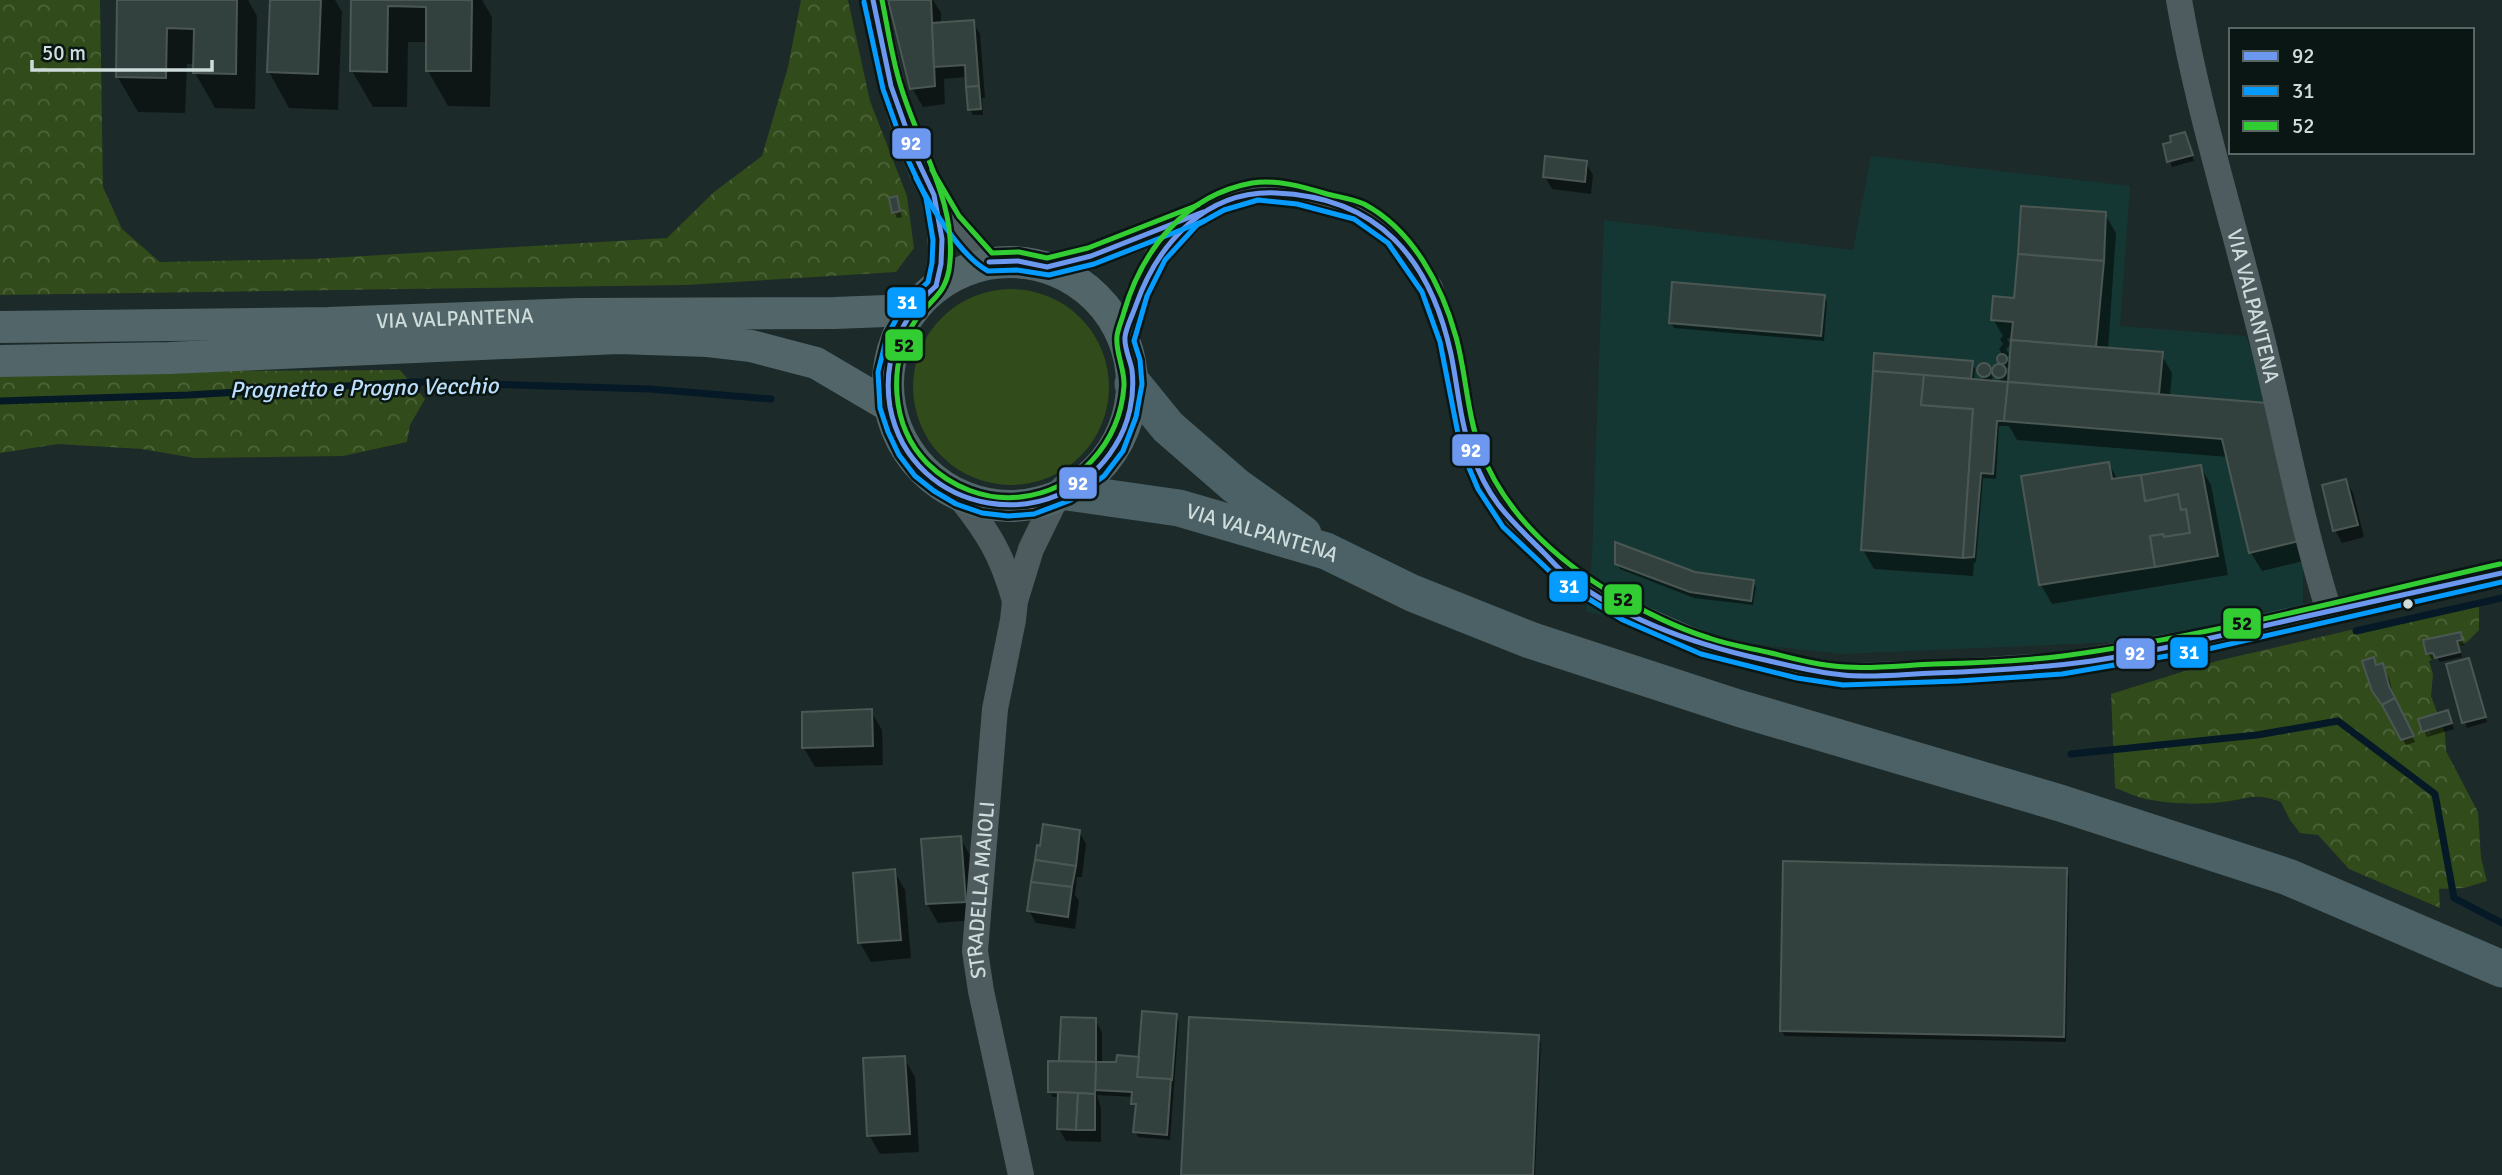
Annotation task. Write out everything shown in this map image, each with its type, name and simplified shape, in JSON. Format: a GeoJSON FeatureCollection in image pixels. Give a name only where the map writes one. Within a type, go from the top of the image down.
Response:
{"type":"FeatureCollection","features":[{"type":"Feature","properties":{"kind":"highway","name":"VIA VALPANTENA"},"geometry":{"type":"LineString","coordinates":[[1133,384],[1168,427],[1236,486],[1326,551]]}},
{"type":"Feature","properties":{"kind":"highway","name":"VIA VALPANTENA"},"geometry":{"type":"LineString","coordinates":[[1062,495],[1179,508],[1326,551]]}},
{"type":"Feature","properties":{"kind":"highway"},"geometry":{"type":"LineString","coordinates":[[1326,551],[1412,593],[1531,640],[1738,708],[2060,803],[2288,877],[2497,966]]}},
{"type":"Feature","properties":{"kind":"main road","name":"VIA VALPANTENA"},"geometry":{"type":"LineString","coordinates":[[1018,261],[1047,267],[1072,278],[1095,295],[1112,316],[1125,341],[1130,362],[1133,384],[1128,415],[1115,447],[1098,470],[1062,495],[1032,505],[1008,507],[983,504],[959,496],[939,484],[921,469],[901,440],[889,406],[887,372],[895,340],[912,310],[936,286],[961,271],[989,262],[1018,261]]}},
{"type":"Feature","properties":{"kind":"main road","name":"VIA VALPANTENA"},"geometry":{"type":"LineString","coordinates":[[0,327],[328,323],[578,314],[912,310]]}},
{"type":"Feature","properties":{"kind":"main road","name":"VIA VALPANTENA"},"geometry":{"type":"LineString","coordinates":[[0,361],[169,358],[618,338],[708,341],[751,346],[816,363],[889,406]]}},
{"type":"Feature","properties":{"kind":"street"},"geometry":{"type":"LineString","coordinates":[[873,0],[891,86],[917,159],[934,195],[962,236],[989,262]]}},
{"type":"Feature","properties":{"kind":"street","name":"VIA VALPANTENA"},"geometry":{"type":"LineString","coordinates":[[2179,0],[2204,120],[2255,311],[2329,611]]}},
{"type":"Feature","properties":{"kind":"street","name":"VIA VALPANTENA"},"geometry":{"type":"LineString","coordinates":[[1047,267],[1091,256],[1192,218],[1221,202],[1256,191],[1299,195],[1358,211],[1394,237],[1430,288],[1448,340],[1469,446],[1486,485],[1510,521],[1566,575],[1627,612],[1704,646],[1799,668],[1844,676],[2061,665],[2206,640],[2502,573]]}},
{"type":"Feature","properties":{"kind":"street"},"geometry":{"type":"LineString","coordinates":[[934,195],[942,239],[941,264],[936,286]]}},
{"type":"Feature","properties":{"kind":"street","name":"VIA VALPANTENA"},"geometry":{"type":"LineString","coordinates":[[1125,341],[1139,293],[1158,255],[1192,218]]}},
{"type":"Feature","properties":{"kind":"street","name":"STRADELLA MAIOLI"},"geometry":{"type":"LineString","coordinates":[[1021,1175],[975,951],[995,709],[1015,601],[1031,549],[1062,495]]}},
{"type":"Feature","properties":{"kind":"street","name":"STRADELLA MAIOLI"},"geometry":{"type":"LineString","coordinates":[[959,496],[985,528],[1006,568],[1015,601]]}},
{"type":"Feature","properties":{"kind":"shaded area"},"geometry":{"type":"Polygon","coordinates":[[[1871,156],[2130,186],[2120,326],[2246,336],[2268,400],[2303,546],[2303,605],[2143,641],[1842,654],[1685,637],[1586,611],[1592,557],[1604,220],[1853,250],[1871,156]]]}},
{"type":"Feature","properties":{"kind":"green space"},"geometry":{"type":"Polygon","coordinates":[[[0,0],[100,0],[103,187],[122,229],[160,262],[313,259],[667,238],[714,192],[762,156],[788,67],[801,0],[848,0],[870,101],[907,196],[914,248],[896,272],[686,285],[0,295],[0,0]]]}},
{"type":"Feature","properties":{"kind":"green space"},"geometry":{"type":"Polygon","coordinates":[[[1011,289],[1048,297],[1080,318],[1101,350],[1109,387],[1101,424],[1080,456],[1048,477],[1011,485],[974,477],[942,456],[921,424],[913,387],[921,350],[942,318],[974,297],[1011,289]]]}},
{"type":"Feature","properties":{"kind":"green space"},"geometry":{"type":"Polygon","coordinates":[[[400,370],[425,399],[410,425],[407,442],[343,456],[194,458],[142,449],[58,444],[0,453],[0,372],[400,370]]]}},
{"type":"Feature","properties":{"kind":"green space"},"geometry":{"type":"Polygon","coordinates":[[[2479,600],[2479,630],[2467,642],[2429,661],[2433,674],[2431,696],[2445,733],[2446,751],[2478,812],[2481,858],[2487,881],[2464,888],[2439,889],[2440,908],[2349,869],[2318,835],[2300,833],[2281,802],[2257,797],[2214,803],[2174,803],[2142,798],[2115,788],[2111,694],[2217,661],[2479,600]]]}},
{"type":"Feature","properties":{"kind":"building"},"geometry":{"type":"Polygon","coordinates":[[[117,0],[237,0],[236,74],[193,73],[194,29],[167,28],[166,78],[116,77],[117,0]]]}},
{"type":"Feature","properties":{"kind":"building"},"geometry":{"type":"Polygon","coordinates":[[[270,0],[321,0],[318,74],[267,72],[270,0]]]}},
{"type":"Feature","properties":{"kind":"building"},"geometry":{"type":"Polygon","coordinates":[[[351,0],[472,0],[471,71],[426,71],[426,7],[388,6],[387,72],[350,71],[351,0]]]}},
{"type":"Feature","properties":{"kind":"building"},"geometry":{"type":"Polygon","coordinates":[[[888,0],[931,0],[935,86],[910,89],[888,0]]]}},
{"type":"Feature","properties":{"kind":"building"},"geometry":{"type":"Polygon","coordinates":[[[974,20],[979,86],[966,87],[965,65],[934,67],[932,23],[974,20]]]}},
{"type":"Feature","properties":{"kind":"building"},"geometry":{"type":"Polygon","coordinates":[[[979,86],[981,109],[968,110],[966,87],[979,86]]]}},
{"type":"Feature","properties":{"kind":"building"},"geometry":{"type":"Polygon","coordinates":[[[2185,132],[2193,155],[2167,162],[2163,144],[2171,142],[2170,136],[2185,132]]]}},
{"type":"Feature","properties":{"kind":"building"},"geometry":{"type":"Polygon","coordinates":[[[1545,156],[1587,161],[1585,182],[1543,177],[1545,156]]]}},
{"type":"Feature","properties":{"kind":"building"},"geometry":{"type":"Polygon","coordinates":[[[897,196],[900,211],[892,213],[889,198],[897,196]]]}},
{"type":"Feature","properties":{"kind":"building"},"geometry":{"type":"Polygon","coordinates":[[[2021,206],[2106,212],[2104,261],[2018,254],[2021,206]]]}},
{"type":"Feature","properties":{"kind":"building"},"geometry":{"type":"Polygon","coordinates":[[[2018,254],[2104,261],[2096,347],[2011,340],[2013,322],[1991,320],[1993,296],[2014,298],[2018,254]]]}},
{"type":"Feature","properties":{"kind":"building"},"geometry":{"type":"Polygon","coordinates":[[[1672,282],[1825,295],[1821,336],[1669,323],[1672,282]]]}},
{"type":"Feature","properties":{"kind":"building"},"geometry":{"type":"Polygon","coordinates":[[[2011,340],[2163,352],[2159,394],[2008,382],[2011,340]]]}},
{"type":"Feature","properties":{"kind":"building"},"geometry":{"type":"Polygon","coordinates":[[[1874,353],[1973,361],[1971,379],[1873,371],[1874,353]]]}},
{"type":"Feature","properties":{"kind":"building"},"geometry":{"type":"Polygon","coordinates":[[[2002,354],[2006,355],[2006,363],[2002,364],[1998,363],[1997,359],[1998,355],[2002,354]]]}},
{"type":"Feature","properties":{"kind":"building"},"geometry":{"type":"Polygon","coordinates":[[[1984,363],[1989,365],[1989,375],[1984,377],[1979,375],[1977,370],[1979,365],[1984,363]]]}},
{"type":"Feature","properties":{"kind":"building"},"geometry":{"type":"Polygon","coordinates":[[[1999,364],[2004,366],[2004,376],[1999,378],[1994,376],[1992,371],[1994,366],[1999,364]]]}},
{"type":"Feature","properties":{"kind":"building"},"geometry":{"type":"Polygon","coordinates":[[[1873,371],[1924,375],[1921,405],[1973,409],[1963,558],[1861,550],[1873,371]]]}},
{"type":"Feature","properties":{"kind":"building"},"geometry":{"type":"Polygon","coordinates":[[[1924,375],[2008,382],[2004,421],[1997,421],[1993,474],[1981,473],[1974,557],[1963,558],[1973,409],[1921,405],[1924,375]]]}},
{"type":"Feature","properties":{"kind":"building"},"geometry":{"type":"Polygon","coordinates":[[[2008,382],[2267,403],[2299,541],[2249,553],[2222,439],[2004,421],[2008,382]]]}},
{"type":"Feature","properties":{"kind":"building"},"geometry":{"type":"Polygon","coordinates":[[[2109,462],[2112,479],[2141,475],[2145,501],[2178,494],[2181,510],[2186,509],[2190,533],[2150,536],[2155,567],[2039,585],[2021,476],[2109,462]]]}},
{"type":"Feature","properties":{"kind":"building"},"geometry":{"type":"Polygon","coordinates":[[[2201,465],[2218,556],[2155,567],[2150,536],[2190,533],[2186,509],[2181,510],[2178,494],[2145,501],[2141,475],[2201,465]]]}},
{"type":"Feature","properties":{"kind":"building"},"geometry":{"type":"Polygon","coordinates":[[[2346,479],[2358,525],[2333,531],[2322,485],[2346,479]]]}},
{"type":"Feature","properties":{"kind":"building"},"geometry":{"type":"Polygon","coordinates":[[[1615,542],[1695,572],[1754,580],[1751,601],[1690,592],[1615,564],[1615,542]]]}},
{"type":"Feature","properties":{"kind":"building"},"geometry":{"type":"Polygon","coordinates":[[[2461,632],[2462,640],[2457,641],[2460,652],[2435,658],[2433,653],[2426,654],[2423,640],[2461,632]]]}},
{"type":"Feature","properties":{"kind":"building"},"geometry":{"type":"Polygon","coordinates":[[[2374,657],[2376,665],[2383,663],[2395,698],[2382,705],[2372,691],[2362,661],[2374,657]]]}},
{"type":"Feature","properties":{"kind":"building"},"geometry":{"type":"Polygon","coordinates":[[[2469,658],[2486,717],[2462,723],[2446,664],[2469,658]]]}},
{"type":"Feature","properties":{"kind":"building"},"geometry":{"type":"Polygon","coordinates":[[[2395,698],[2414,736],[2401,740],[2382,705],[2395,698]]]}},
{"type":"Feature","properties":{"kind":"building"},"geometry":{"type":"Polygon","coordinates":[[[872,709],[873,746],[802,748],[802,712],[872,709]]]}},
{"type":"Feature","properties":{"kind":"building"},"geometry":{"type":"Polygon","coordinates":[[[2448,710],[2452,723],[2422,732],[2418,719],[2448,710]]]}},
{"type":"Feature","properties":{"kind":"building"},"geometry":{"type":"Polygon","coordinates":[[[1043,824],[1080,830],[1076,866],[1035,860],[1043,824]]]}},
{"type":"Feature","properties":{"kind":"building"},"geometry":{"type":"Polygon","coordinates":[[[961,836],[966,902],[926,904],[921,839],[961,836]]]}},
{"type":"Feature","properties":{"kind":"building"},"geometry":{"type":"Polygon","coordinates":[[[1035,860],[1076,866],[1072,887],[1031,882],[1035,860]]]}},
{"type":"Feature","properties":{"kind":"building"},"geometry":{"type":"Polygon","coordinates":[[[1783,861],[2067,868],[2064,1037],[1780,1031],[1783,861]]]}},
{"type":"Feature","properties":{"kind":"building"},"geometry":{"type":"Polygon","coordinates":[[[895,869],[901,940],[858,943],[853,873],[895,869]]]}},
{"type":"Feature","properties":{"kind":"building"},"geometry":{"type":"Polygon","coordinates":[[[1031,882],[1072,887],[1068,917],[1027,911],[1031,882]]]}},
{"type":"Feature","properties":{"kind":"building"},"geometry":{"type":"Polygon","coordinates":[[[1142,1011],[1177,1014],[1172,1080],[1137,1077],[1142,1011]]]}},
{"type":"Feature","properties":{"kind":"building"},"geometry":{"type":"Polygon","coordinates":[[[1061,1017],[1096,1018],[1096,1062],[1059,1061],[1061,1017]]]}},
{"type":"Feature","properties":{"kind":"building"},"geometry":{"type":"Polygon","coordinates":[[[1189,1017],[1539,1035],[1533,1175],[1181,1175],[1189,1017]]]}},
{"type":"Feature","properties":{"kind":"building"},"geometry":{"type":"Polygon","coordinates":[[[1117,1055],[1139,1057],[1137,1077],[1171,1079],[1167,1135],[1133,1132],[1136,1104],[1131,1104],[1132,1092],[1095,1090],[1096,1062],[1116,1062],[1117,1055]]]}},
{"type":"Feature","properties":{"kind":"building"},"geometry":{"type":"Polygon","coordinates":[[[905,1056],[910,1134],[867,1136],[863,1058],[905,1056]]]}},
{"type":"Feature","properties":{"kind":"building"},"geometry":{"type":"Polygon","coordinates":[[[1048,1061],[1096,1062],[1095,1094],[1048,1092],[1048,1061]]]}},
{"type":"Feature","properties":{"kind":"building"},"geometry":{"type":"Polygon","coordinates":[[[1058,1092],[1078,1093],[1076,1130],[1057,1129],[1058,1092]]]}},
{"type":"Feature","properties":{"kind":"building"},"geometry":{"type":"Polygon","coordinates":[[[1078,1093],[1095,1094],[1095,1130],[1076,1130],[1078,1093]]]}},
{"type":"Feature","properties":{"kind":"waterway","name":"Prognetto e Progno Vecchio"},"geometry":{"type":"LineString","coordinates":[[0,401],[188,395],[415,382],[650,389],[771,399]]}},
{"type":"Feature","properties":{"kind":"waterway"},"geometry":{"type":"LineString","coordinates":[[2356,631],[2502,598]]}},
{"type":"Feature","properties":{"kind":"waterway","name":"Prognetto e Progno Vecchio"},"geometry":{"type":"LineString","coordinates":[[2071,754],[2257,735],[2338,721],[2435,794],[2454,898],[2502,923]]}},
{"type":"Feature","properties":{"kind":"transit line","name":"92"},"geometry":{"type":"LineString","coordinates":[[873,0],[891,86],[917,159],[934,195],[942,239],[941,264],[936,286]]}},
{"type":"Feature","properties":{"kind":"transit line","name":"52"},"geometry":{"type":"LineString","coordinates":[[882,0],[898,76],[936,177],[951,246],[947,279],[939,293],[915,321],[900,357],[897,376],[900,413],[915,448],[927,463],[936,472],[970,491],[1007,498],[1041,493],[1060,485],[1092,461],[1114,427],[1121,407],[1124,380],[1117,348],[1118,333],[1142,267],[1170,229],[1206,200],[1228,189],[1271,182],[1299,186],[1360,202],[1397,229],[1423,261],[1443,298],[1456,337],[1472,422],[1480,449],[1490,471],[1515,511],[1548,546],[1585,576],[1642,610],[1696,634],[1808,662],[1846,667],[2047,658],[2118,648],[2228,627],[2500,564]]}},
{"type":"Feature","properties":{"kind":"transit line","name":"31"},"geometry":{"type":"LineString","coordinates":[[864,2],[883,89],[909,162],[926,198],[933,240],[928,282],[904,305],[887,336],[878,372],[880,408],[899,455],[915,476],[956,504],[982,513],[1008,516],[1034,514],[1071,500],[1104,476],[1123,451],[1136,417],[1142,384],[1140,360],[1134,341],[1147,296],[1165,260],[1197,225],[1224,210],[1258,200],[1297,204],[1354,219],[1388,243],[1422,292],[1440,342],[1461,449],[1478,489],[1503,527],[1561,582],[1623,620],[1701,654],[1797,678],[1843,685],[2062,674],[2208,649],[2502,582]]}},
{"type":"Feature","properties":{"kind":"transit line","name":"52"},"geometry":{"type":"LineString","coordinates":[[932,170],[959,216],[992,253],[1019,252],[1047,258],[1088,248],[1198,205]]}},
{"type":"Feature","properties":{"kind":"transit line","name":"31"},"geometry":{"type":"LineString","coordinates":[[916,178],[957,242],[977,264],[988,271],[1017,270],[1049,275],[1094,264],[1204,221]]}},
{"type":"Feature","properties":{"kind":"transit line","name":"92"},"geometry":{"type":"LineString","coordinates":[[936,286],[904,325],[892,356],[888,389],[890,407],[903,444],[926,473],[955,492],[989,503],[1024,504],[1058,495],[1090,476],[1115,446],[1124,428],[1132,400],[1132,370],[1125,341],[1127,329],[1145,282],[1157,261],[1188,225],[1207,211],[1251,194],[1276,193],[1312,197],[1343,206],[1371,220],[1394,239],[1413,262],[1429,289],[1442,320],[1465,430],[1479,471],[1502,509],[1565,574],[1591,593],[1662,629],[1713,647],[1814,671],[1877,676],[2013,669],[2092,661],[2198,641],[2502,573]]}},
{"type":"Feature","properties":{"kind":"transit line","name":"92"},"geometry":{"type":"LineString","coordinates":[[989,262],[1018,261],[1047,267],[1091,256],[1203,212]]}}]}
